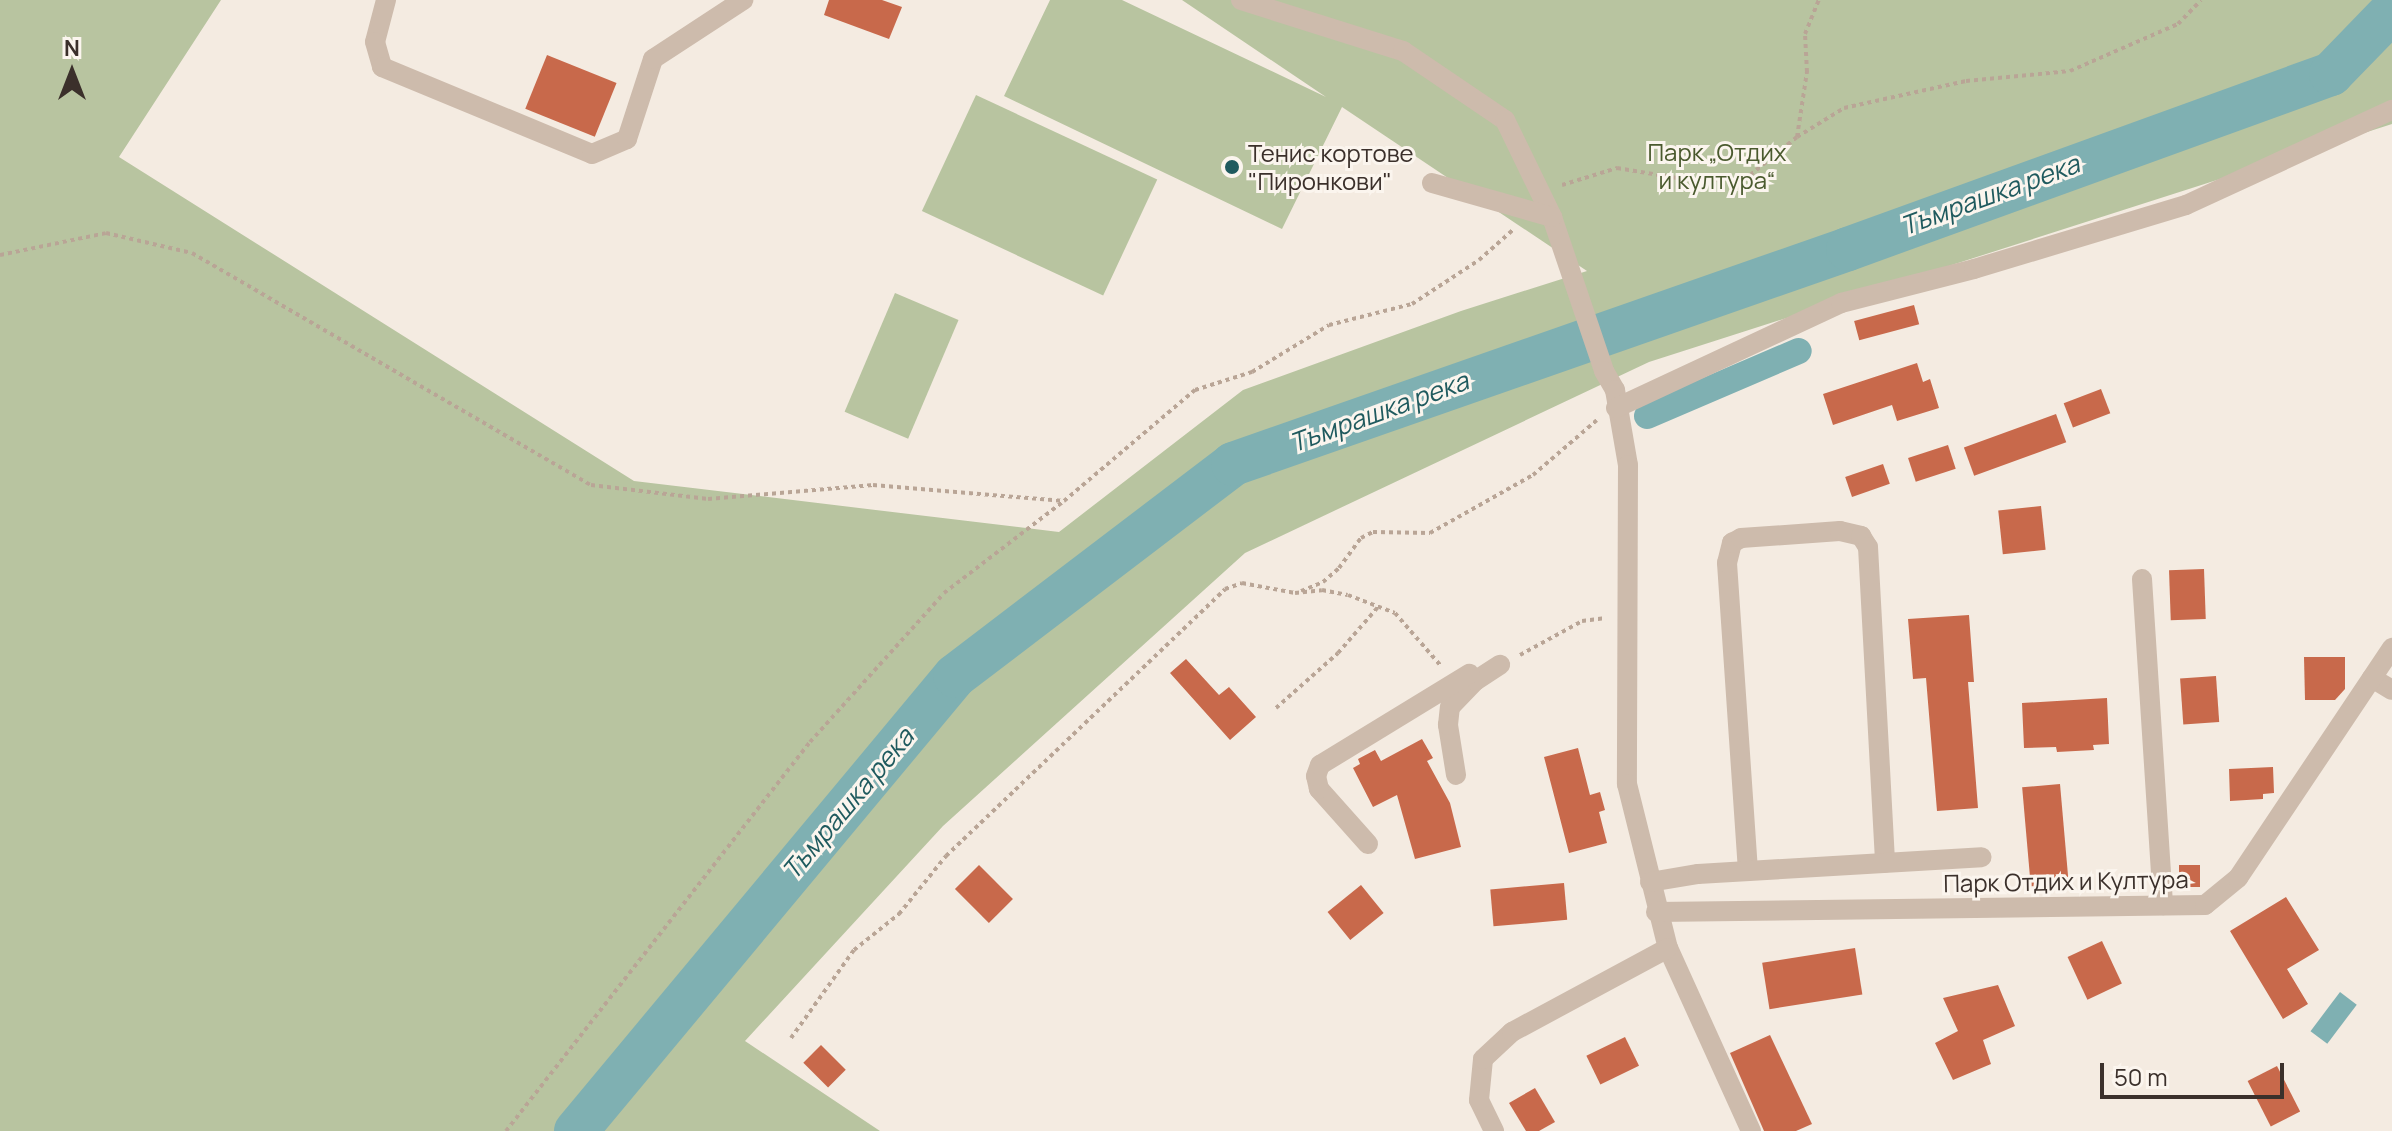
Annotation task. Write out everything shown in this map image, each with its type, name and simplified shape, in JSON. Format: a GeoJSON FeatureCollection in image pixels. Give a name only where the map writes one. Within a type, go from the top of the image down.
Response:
{"type":"FeatureCollection","features":[{"type":"Feature","properties":{"kind":"street"},"geometry":{"type":"LineString","coordinates":[[386,0],[375,42],[382,67],[592,154],[627,139],[653,59],[743,0]]}},
{"type":"Feature","properties":{"kind":"street"},"geometry":{"type":"LineString","coordinates":[[1241,0],[1403,51],[1505,120],[1534,202]]}},
{"type":"Feature","properties":{"kind":"street"},"geometry":{"type":"LineString","coordinates":[[1616,408],[1841,303],[1974,269],[2186,205],[2392,110]]}},
{"type":"Feature","properties":{"kind":"street"},"geometry":{"type":"LineString","coordinates":[[1432,183],[1534,202],[1552,217],[1604,371],[1615,390],[1628,465],[1627,784],[1656,912],[1668,948],[1751,1131]]}},
{"type":"Feature","properties":{"kind":"street"},"geometry":{"type":"LineString","coordinates":[[1748,871],[1727,563],[1729,553],[1732,543],[1741,538],[1840,531],[1861,536],[1868,547],[1885,863]]}},
{"type":"Feature","properties":{"kind":"street"},"geometry":{"type":"LineString","coordinates":[[2142,579],[2163,905]]}},
{"type":"Feature","properties":{"kind":"street","name":"Парк Отдих и Култура"},"geometry":{"type":"LineString","coordinates":[[1656,912],[2205,905],[2238,878],[2392,648]]}},
{"type":"Feature","properties":{"kind":"street"},"geometry":{"type":"LineString","coordinates":[[1456,775],[1448,725],[1450,707],[1475,681],[1500,665]]}},
{"type":"Feature","properties":{"kind":"street"},"geometry":{"type":"LineString","coordinates":[[1368,844],[1319,789],[1316,776],[1320,765],[1469,674]]}},
{"type":"Feature","properties":{"kind":"street"},"geometry":{"type":"LineString","coordinates":[[2372,678],[2392,690]]}},
{"type":"Feature","properties":{"kind":"street"},"geometry":{"type":"LineString","coordinates":[[1650,882],[1748,871],[1981,857]]}},
{"type":"Feature","properties":{"kind":"street"},"geometry":{"type":"LineString","coordinates":[[1494,1131],[1479,1100],[1483,1059],[1512,1032],[1668,948]]}},
{"type":"Feature","properties":{"kind":"path"},"geometry":{"type":"LineString","coordinates":[[1797,137],[1807,72],[1805,34],[1819,0]]}},
{"type":"Feature","properties":{"kind":"path"},"geometry":{"type":"LineString","coordinates":[[506,1131],[810,742],[944,593],[1064,501],[1195,390],[1252,372],[1329,325],[1412,304],[1479,260],[1534,202],[1617,168],[1689,180],[1744,180],[1797,137],[1844,108],[1966,81],[2070,71],[2178,24],[2201,0]]}},
{"type":"Feature","properties":{"kind":"path"},"geometry":{"type":"LineString","coordinates":[[0,255],[106,233],[192,253],[591,485],[708,499],[873,485],[1064,501]]}},
{"type":"Feature","properties":{"kind":"path"},"geometry":{"type":"LineString","coordinates":[[1295,593],[1323,582],[1339,568],[1361,538],[1373,532],[1430,533],[1533,475],[1584,429],[1616,408]]}},
{"type":"Feature","properties":{"kind":"path"},"geometry":{"type":"LineString","coordinates":[[791,1038],[854,950],[899,914],[946,856],[1225,589],[1242,583],[1295,593],[1322,590],[1378,607],[1395,613],[1436,663],[1459,676],[1469,674]]}},
{"type":"Feature","properties":{"kind":"path"},"geometry":{"type":"LineString","coordinates":[[1276,708],[1338,653],[1378,607]]}},
{"type":"Feature","properties":{"kind":"path"},"geometry":{"type":"LineString","coordinates":[[1500,665],[1582,621],[1608,617],[1629,630]]}},
{"type":"Feature","properties":{"kind":"green space","name":"Парк „Отдих и култура“"},"geometry":{"type":"Polygon","coordinates":[[[0,0],[221,0],[119,157],[634,481],[1059,532],[1243,390],[1461,311],[1587,271],[1342,107],[1282,229],[1004,96],[1050,0],[1122,0],[1326,97],[1182,0],[2392,0],[2392,124],[1649,362],[1245,553],[943,826],[745,1041],[880,1131],[0,1131],[0,0]]]}},
{"type":"Feature","properties":{"kind":"green space"},"geometry":{"type":"Polygon","coordinates":[[[976,95],[1157,180],[1103,296],[922,211],[976,95]]]}},
{"type":"Feature","properties":{"kind":"green space"},"geometry":{"type":"Polygon","coordinates":[[[895,293],[959,320],[908,439],[845,412],[895,293]]]}},
{"type":"Feature","properties":{"kind":"water"},"geometry":{"type":"Polygon","coordinates":[[[2340,992],[2357,1005],[2327,1044],[2311,1031],[2340,992]]]}},
{"type":"Feature","properties":{"kind":"building"},"geometry":{"type":"Polygon","coordinates":[[[829,0],[882,0],[902,7],[889,39],[824,15],[829,0]]]}},
{"type":"Feature","properties":{"kind":"building"},"geometry":{"type":"Polygon","coordinates":[[[547,55],[617,83],[595,137],[525,109],[547,55]]]}},
{"type":"Feature","properties":{"kind":"building"},"geometry":{"type":"Polygon","coordinates":[[[1914,305],[1919,324],[1859,340],[1854,321],[1914,305]]]}},
{"type":"Feature","properties":{"kind":"building"},"geometry":{"type":"Polygon","coordinates":[[[1917,363],[1923,382],[1930,379],[1939,408],[1897,421],[1892,405],[1833,425],[1823,394],[1917,363]]]}},
{"type":"Feature","properties":{"kind":"building"},"geometry":{"type":"Polygon","coordinates":[[[2101,389],[2110,413],[2073,428],[2064,403],[2101,389]]]}},
{"type":"Feature","properties":{"kind":"building"},"geometry":{"type":"Polygon","coordinates":[[[2056,414],[2066,442],[1974,476],[1964,448],[2056,414]]]}},
{"type":"Feature","properties":{"kind":"building"},"geometry":{"type":"Polygon","coordinates":[[[1948,445],[1956,469],[1916,482],[1908,458],[1948,445]]]}},
{"type":"Feature","properties":{"kind":"building"},"geometry":{"type":"Polygon","coordinates":[[[1883,464],[1890,484],[1852,497],[1845,477],[1883,464]]]}},
{"type":"Feature","properties":{"kind":"building"},"geometry":{"type":"Polygon","coordinates":[[[2041,506],[2046,550],[2003,554],[1998,510],[2041,506]]]}},
{"type":"Feature","properties":{"kind":"building"},"geometry":{"type":"Polygon","coordinates":[[[2204,569],[2206,619],[2171,620],[2169,570],[2204,569]]]}},
{"type":"Feature","properties":{"kind":"building"},"geometry":{"type":"Polygon","coordinates":[[[1969,615],[1974,682],[1968,682],[1978,808],[1937,811],[1926,678],[1913,679],[1908,619],[1969,615]]]}},
{"type":"Feature","properties":{"kind":"building"},"geometry":{"type":"Polygon","coordinates":[[[2304,657],[2345,657],[2345,689],[2335,700],[2305,700],[2304,657]]]}},
{"type":"Feature","properties":{"kind":"building"},"geometry":{"type":"Polygon","coordinates":[[[1186,659],[1219,695],[1229,687],[1256,717],[1230,740],[1170,673],[1186,659]]]}},
{"type":"Feature","properties":{"kind":"building"},"geometry":{"type":"Polygon","coordinates":[[[2216,676],[2219,722],[2183,724],[2180,679],[2216,676]]]}},
{"type":"Feature","properties":{"kind":"building"},"geometry":{"type":"Polygon","coordinates":[[[2107,698],[2109,744],[2093,745],[2094,750],[2057,752],[2056,747],[2024,748],[2022,703],[2107,698]]]}},
{"type":"Feature","properties":{"kind":"building"},"geometry":{"type":"Polygon","coordinates":[[[1422,739],[1433,758],[1427,761],[1450,803],[1461,847],[1415,859],[1397,795],[1373,807],[1353,768],[1360,764],[1358,759],[1375,750],[1381,761],[1422,739]]]}},
{"type":"Feature","properties":{"kind":"building"},"geometry":{"type":"Polygon","coordinates":[[[1578,748],[1590,795],[1600,792],[1605,810],[1599,812],[1607,843],[1569,853],[1544,757],[1578,748]]]}},
{"type":"Feature","properties":{"kind":"building"},"geometry":{"type":"Polygon","coordinates":[[[2273,767],[2274,793],[2263,794],[2263,799],[2230,801],[2229,769],[2273,767]]]}},
{"type":"Feature","properties":{"kind":"building"},"geometry":{"type":"Polygon","coordinates":[[[2060,784],[2069,885],[2031,888],[2022,787],[2060,784]]]}},
{"type":"Feature","properties":{"kind":"building"},"geometry":{"type":"Polygon","coordinates":[[[979,865],[1013,899],[989,923],[955,889],[979,865]]]}},
{"type":"Feature","properties":{"kind":"building"},"geometry":{"type":"Polygon","coordinates":[[[2179,865],[2200,865],[2200,887],[2179,887],[2179,865]]]}},
{"type":"Feature","properties":{"kind":"building"},"geometry":{"type":"Polygon","coordinates":[[[1564,883],[1567,920],[1494,926],[1490,889],[1564,883]]]}},
{"type":"Feature","properties":{"kind":"building"},"geometry":{"type":"Polygon","coordinates":[[[1361,885],[1384,913],[1350,940],[1328,912],[1361,885]]]}},
{"type":"Feature","properties":{"kind":"building"},"geometry":{"type":"Polygon","coordinates":[[[2286,897],[2319,950],[2287,969],[2308,1004],[2283,1019],[2230,931],[2286,897]]]}},
{"type":"Feature","properties":{"kind":"building"},"geometry":{"type":"Polygon","coordinates":[[[2102,941],[2122,984],[2087,1000],[2068,957],[2102,941]]]}},
{"type":"Feature","properties":{"kind":"building"},"geometry":{"type":"Polygon","coordinates":[[[1855,948],[1862,994],[1770,1009],[1762,963],[1855,948]]]}},
{"type":"Feature","properties":{"kind":"building"},"geometry":{"type":"Polygon","coordinates":[[[1998,985],[2015,1026],[1983,1040],[1991,1064],[1953,1080],[1935,1043],[1958,1031],[1943,998],[1998,985]]]}},
{"type":"Feature","properties":{"kind":"building"},"geometry":{"type":"Polygon","coordinates":[[[1770,1035],[1812,1124],[1796,1131],[1764,1131],[1730,1053],[1770,1035]]]}},
{"type":"Feature","properties":{"kind":"building"},"geometry":{"type":"Polygon","coordinates":[[[1625,1037],[1639,1066],[1600,1085],[1586,1056],[1625,1037]]]}},
{"type":"Feature","properties":{"kind":"building"},"geometry":{"type":"Polygon","coordinates":[[[821,1045],[846,1070],[828,1087],[803,1063],[821,1045]]]}},
{"type":"Feature","properties":{"kind":"building"},"geometry":{"type":"Polygon","coordinates":[[[2277,1066],[2300,1111],[2271,1126],[2248,1081],[2277,1066]]]}},
{"type":"Feature","properties":{"kind":"building"},"geometry":{"type":"Polygon","coordinates":[[[1535,1088],[1555,1122],[1539,1131],[1526,1131],[1509,1103],[1535,1088]]]}},
{"type":"Feature","properties":{"kind":"waterway","name":"Тъмрашка река"},"geometry":{"type":"LineString","coordinates":[[576,1131],[955,676],[1233,464],[1848,249],[2331,74],[2392,11]]}},
{"type":"Feature","properties":{"kind":"waterway"},"geometry":{"type":"LineString","coordinates":[[1647,416],[1799,351]]}},
{"type":"Feature","properties":{"kind":"place","name":"Тенис кортове \"Пиронкови\""},"geometry":{"type":"Point","coordinates":[1232,167]}}]}
